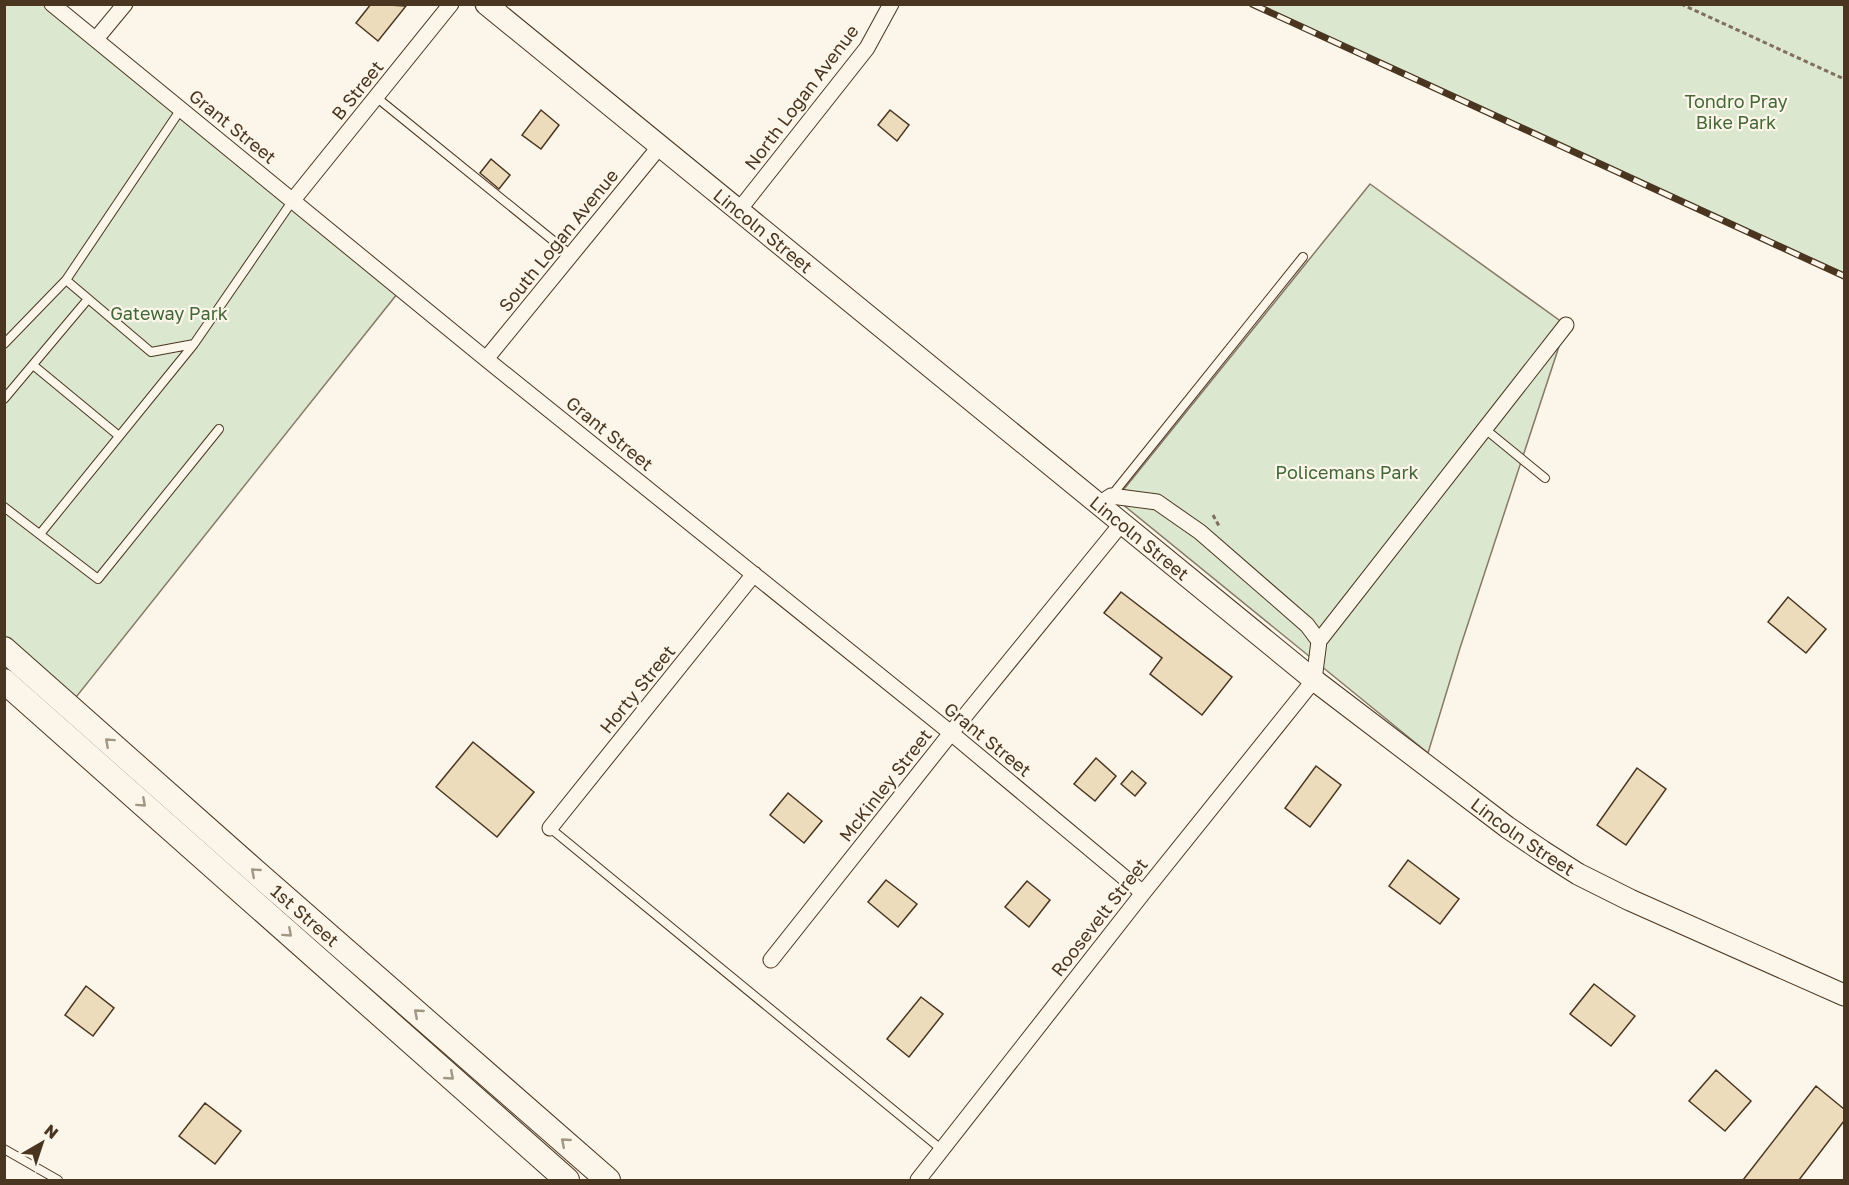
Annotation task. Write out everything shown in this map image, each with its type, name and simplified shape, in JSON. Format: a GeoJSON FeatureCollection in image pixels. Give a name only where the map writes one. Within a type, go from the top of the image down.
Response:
{"type":"FeatureCollection","features":[{"type":"Feature","properties":{"kind":"main road","name":"Lincoln Street"},"geometry":{"type":"LineString","coordinates":[[486,4],[739,210],[1105,500],[1122,523],[1314,680],[1507,827],[1578,874],[1630,900],[1845,995]]}},
{"type":"Feature","properties":{"kind":"main road","name":"1st Street"},"geometry":{"type":"LineString","coordinates":[[4,649],[249,867],[608,1180]]}},
{"type":"Feature","properties":{"kind":"main road","name":"1st Street"},"geometry":{"type":"LineString","coordinates":[[4,681],[567,1180]]}},
{"type":"Feature","properties":{"kind":"street","name":"Grant Street"},"geometry":{"type":"LineString","coordinates":[[52,4],[486,359],[951,732],[1143,893]]}},
{"type":"Feature","properties":{"kind":"street"},"geometry":{"type":"LineString","coordinates":[[96,39],[125,4]]}},
{"type":"Feature","properties":{"kind":"street","name":"B Street"},"geometry":{"type":"LineString","coordinates":[[293,200],[451,4]]}},
{"type":"Feature","properties":{"kind":"street","name":"North Logan Avenue"},"geometry":{"type":"LineString","coordinates":[[739,210],[867,48],[891,4]]}},
{"type":"Feature","properties":{"kind":"street","name":"South Logan Avenue"},"geometry":{"type":"LineString","coordinates":[[486,359],[660,146]]}},
{"type":"Feature","properties":{"kind":"street"},"geometry":{"type":"LineString","coordinates":[[1314,680],[1319,641],[1566,325]]}},
{"type":"Feature","properties":{"kind":"street"},"geometry":{"type":"LineString","coordinates":[[1105,500],[1157,502],[1192,526],[1307,625],[1319,641]]}},
{"type":"Feature","properties":{"kind":"street","name":"McKinley Street"},"geometry":{"type":"LineString","coordinates":[[771,960],[951,732],[1122,523]]}},
{"type":"Feature","properties":{"kind":"street","name":"Horty Street"},"geometry":{"type":"LineString","coordinates":[[550,828],[754,574]]}},
{"type":"Feature","properties":{"kind":"street","name":"Roosevelt Street"},"geometry":{"type":"LineString","coordinates":[[924,1178],[941,1149],[1314,680]]}},
{"type":"Feature","properties":{"kind":"lane"},"geometry":{"type":"LineString","coordinates":[[376,97],[571,255]]}},
{"type":"Feature","properties":{"kind":"lane"},"geometry":{"type":"LineString","coordinates":[[4,344],[66,280],[181,109]]}},
{"type":"Feature","properties":{"kind":"lane"},"geometry":{"type":"LineString","coordinates":[[40,534],[194,344],[293,200]]}},
{"type":"Feature","properties":{"kind":"lane"},"geometry":{"type":"LineString","coordinates":[[1105,500],[1304,257]]}},
{"type":"Feature","properties":{"kind":"lane"},"geometry":{"type":"LineString","coordinates":[[66,280],[151,352],[194,344]]}},
{"type":"Feature","properties":{"kind":"lane"},"geometry":{"type":"LineString","coordinates":[[4,399],[88,299]]}},
{"type":"Feature","properties":{"kind":"lane"},"geometry":{"type":"LineString","coordinates":[[33,365],[120,436]]}},
{"type":"Feature","properties":{"kind":"lane"},"geometry":{"type":"LineString","coordinates":[[4,507],[98,579],[219,429]]}},
{"type":"Feature","properties":{"kind":"lane"},"geometry":{"type":"LineString","coordinates":[[1485,429],[1545,478]]}},
{"type":"Feature","properties":{"kind":"lane"},"geometry":{"type":"LineString","coordinates":[[550,828],[941,1149]]}},
{"type":"Feature","properties":{"kind":"lane"},"geometry":{"type":"LineString","coordinates":[[4,1149],[58,1180]]}},
{"type":"Feature","properties":{"kind":"path"},"geometry":{"type":"LineString","coordinates":[[1681,4],[1845,79]]}},
{"type":"Feature","properties":{"kind":"green space","name":"Gateway Park"},"geometry":{"type":"Polygon","coordinates":[[[4,5],[51,5],[401,289],[69,706],[5,646],[4,5]]]}},
{"type":"Feature","properties":{"kind":"green space","name":"Tondro Pray Bike Park"},"geometry":{"type":"Polygon","coordinates":[[[1253,5],[1844,5],[1844,278],[1253,5]]]}},
{"type":"Feature","properties":{"kind":"green space","name":"Policemans Park"},"geometry":{"type":"Polygon","coordinates":[[[1370,184],[1566,325],[1428,753],[1116,499],[1370,184]]]}},
{"type":"Feature","properties":{"kind":"building"},"geometry":{"type":"Polygon","coordinates":[[[371,4],[406,6],[378,41],[356,23],[371,4]]]}},
{"type":"Feature","properties":{"kind":"building"},"geometry":{"type":"Polygon","coordinates":[[[541,110],[559,125],[541,149],[522,135],[541,110]]]}},
{"type":"Feature","properties":{"kind":"building"},"geometry":{"type":"Polygon","coordinates":[[[890,110],[909,125],[897,141],[878,125],[890,110]]]}},
{"type":"Feature","properties":{"kind":"building"},"geometry":{"type":"Polygon","coordinates":[[[491,159],[510,175],[499,189],[480,173],[491,159]]]}},
{"type":"Feature","properties":{"kind":"building"},"geometry":{"type":"Polygon","coordinates":[[[1121,592],[1232,677],[1202,715],[1150,674],[1162,658],[1104,613],[1121,592]]]}},
{"type":"Feature","properties":{"kind":"building"},"geometry":{"type":"Polygon","coordinates":[[[1788,597],[1826,629],[1806,653],[1768,622],[1788,597]]]}},
{"type":"Feature","properties":{"kind":"building"},"geometry":{"type":"Polygon","coordinates":[[[473,742],[534,792],[497,837],[436,787],[473,742]]]}},
{"type":"Feature","properties":{"kind":"building"},"geometry":{"type":"Polygon","coordinates":[[[1096,758],[1116,776],[1095,801],[1074,784],[1096,758]]]}},
{"type":"Feature","properties":{"kind":"building"},"geometry":{"type":"Polygon","coordinates":[[[1316,766],[1341,785],[1310,827],[1285,808],[1316,766]]]}},
{"type":"Feature","properties":{"kind":"building"},"geometry":{"type":"Polygon","coordinates":[[[1637,768],[1666,789],[1626,845],[1597,825],[1637,768]]]}},
{"type":"Feature","properties":{"kind":"building"},"geometry":{"type":"Polygon","coordinates":[[[1132,771],[1146,783],[1135,796],[1121,784],[1132,771]]]}},
{"type":"Feature","properties":{"kind":"building"},"geometry":{"type":"Polygon","coordinates":[[[788,793],[822,821],[804,843],[770,815],[788,793]]]}},
{"type":"Feature","properties":{"kind":"building"},"geometry":{"type":"Polygon","coordinates":[[[1408,860],[1459,899],[1440,924],[1389,886],[1408,860]]]}},
{"type":"Feature","properties":{"kind":"building"},"geometry":{"type":"Polygon","coordinates":[[[886,880],[917,904],[898,927],[868,902],[886,880]]]}},
{"type":"Feature","properties":{"kind":"building"},"geometry":{"type":"Polygon","coordinates":[[[1027,881],[1050,900],[1029,927],[1005,907],[1027,881]]]}},
{"type":"Feature","properties":{"kind":"building"},"geometry":{"type":"Polygon","coordinates":[[[1594,984],[1635,1016],[1611,1046],[1570,1014],[1594,984]]]}},
{"type":"Feature","properties":{"kind":"building"},"geometry":{"type":"Polygon","coordinates":[[[86,986],[114,1008],[93,1036],[65,1015],[86,986]]]}},
{"type":"Feature","properties":{"kind":"building"},"geometry":{"type":"Polygon","coordinates":[[[921,997],[943,1014],[909,1057],[887,1039],[921,997]]]}},
{"type":"Feature","properties":{"kind":"building"},"geometry":{"type":"Polygon","coordinates":[[[1716,1070],[1751,1101],[1725,1131],[1689,1101],[1716,1070]]]}},
{"type":"Feature","properties":{"kind":"building"},"geometry":{"type":"Polygon","coordinates":[[[1816,1086],[1844,1109],[1844,1121],[1799,1180],[1743,1180],[1816,1086]]]}},
{"type":"Feature","properties":{"kind":"building"},"geometry":{"type":"Polygon","coordinates":[[[205,1103],[241,1131],[215,1164],[179,1136],[205,1103]]]}},
{"type":"Feature","properties":{"kind":"railway"},"geometry":{"type":"LineString","coordinates":[[1252,4],[1844,276]]}}]}
